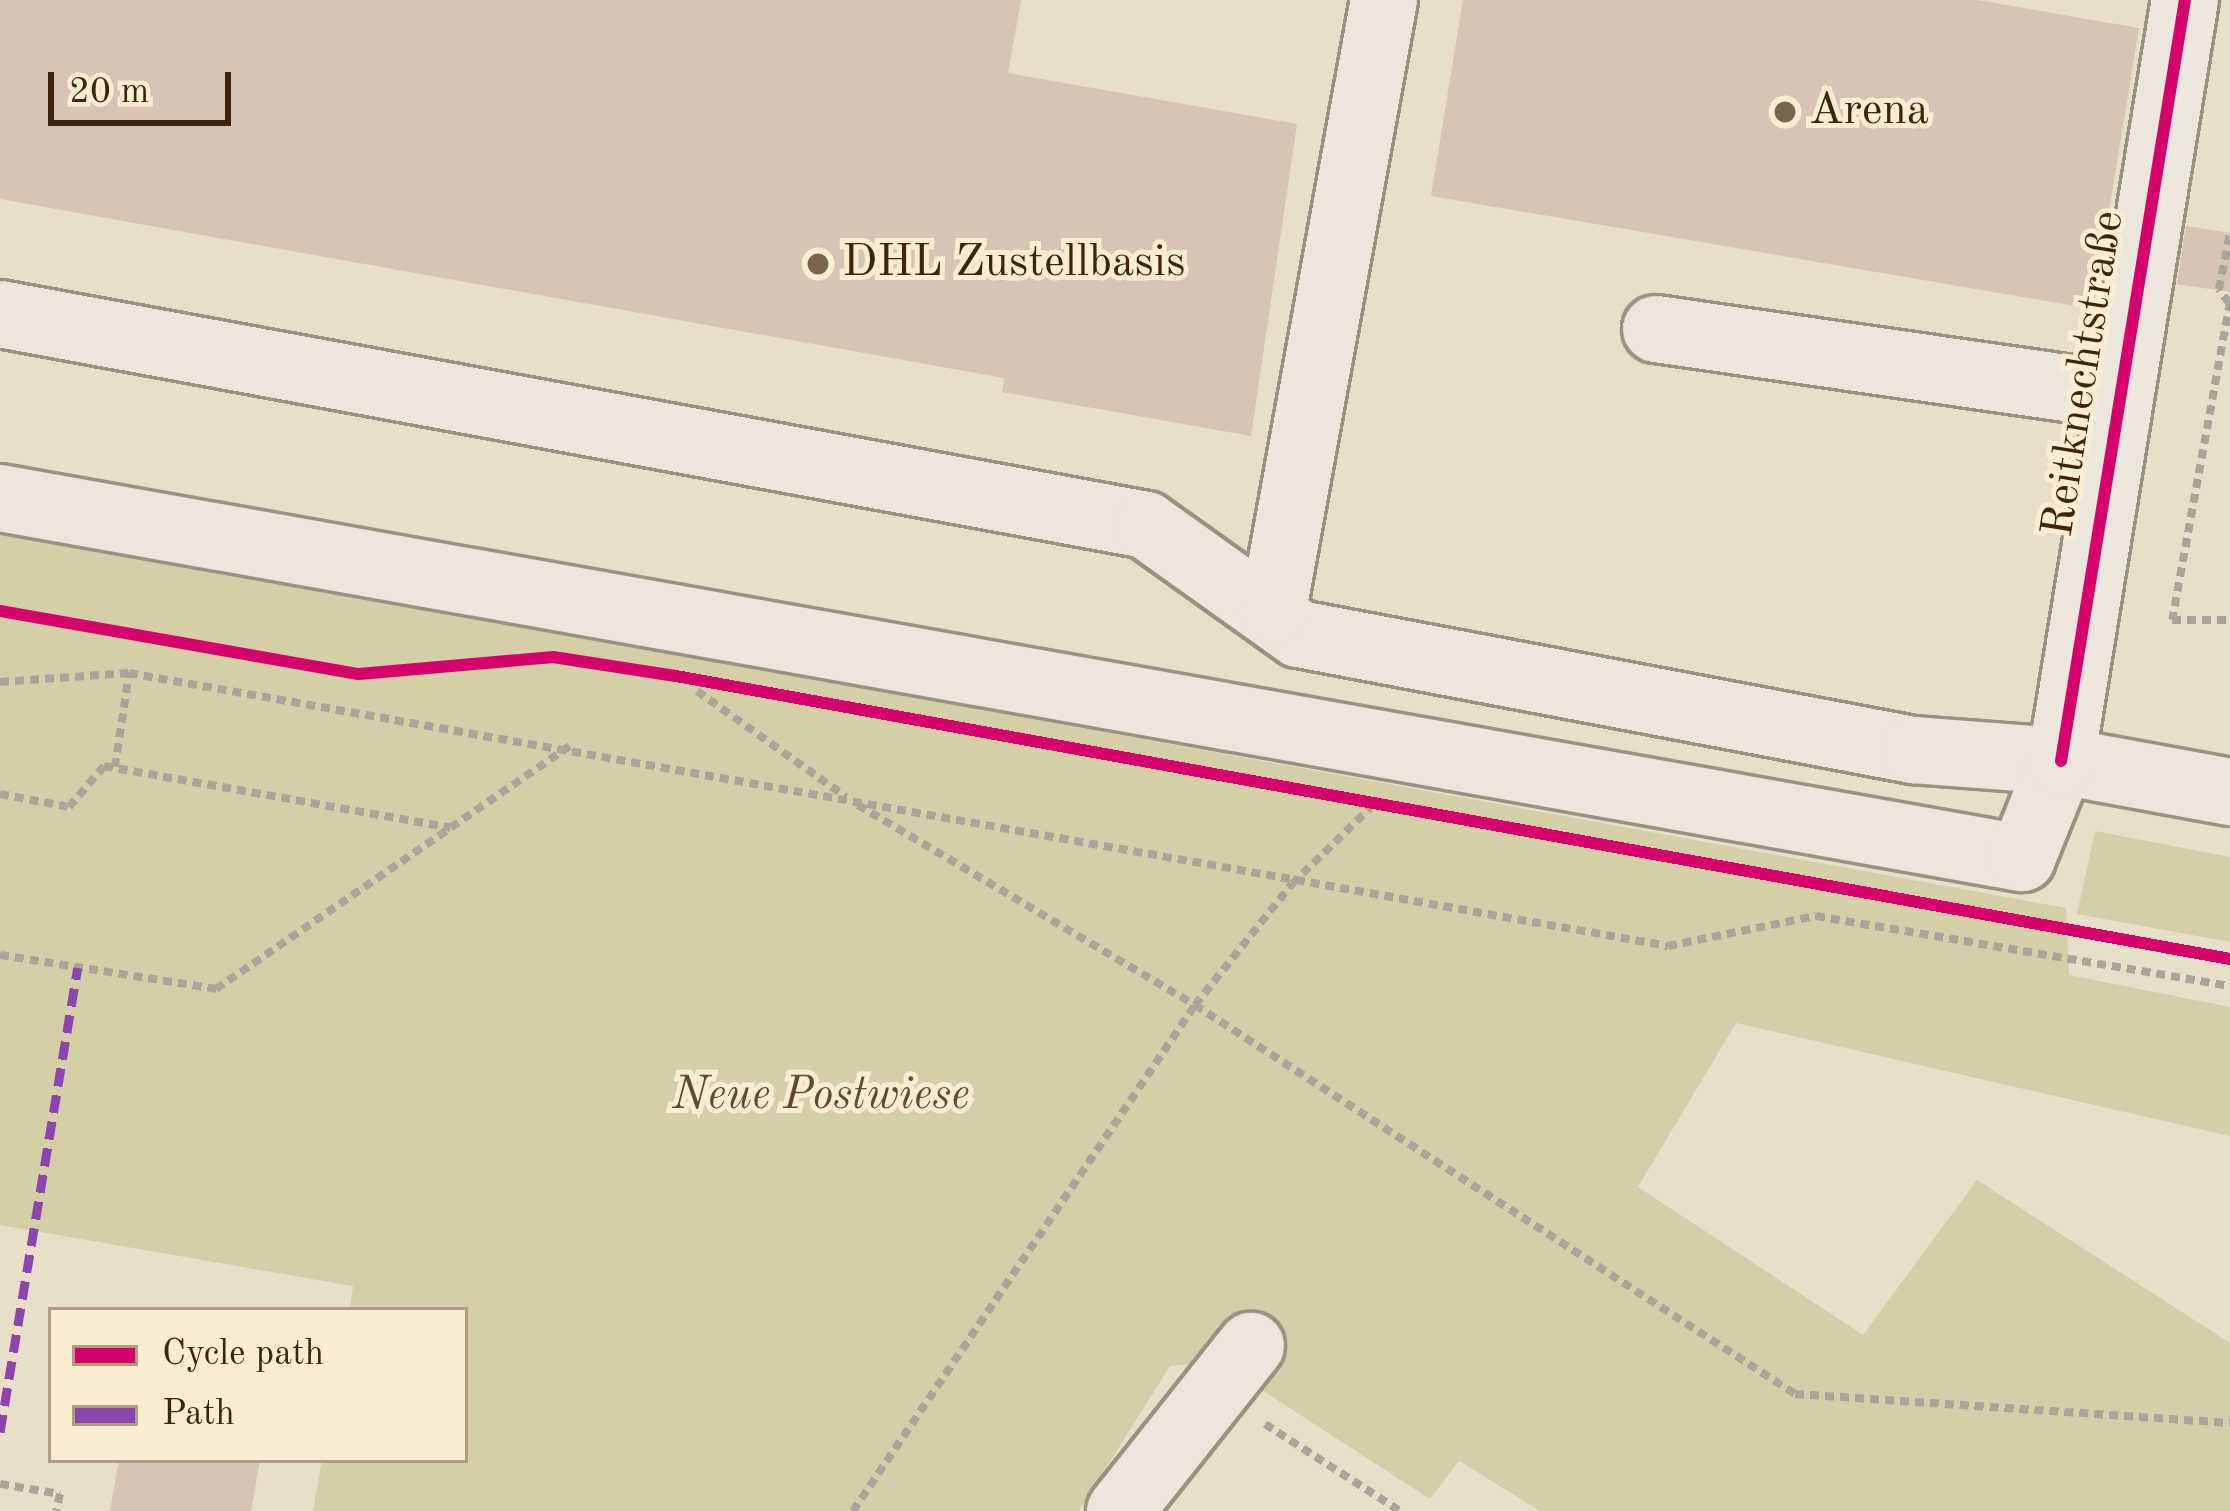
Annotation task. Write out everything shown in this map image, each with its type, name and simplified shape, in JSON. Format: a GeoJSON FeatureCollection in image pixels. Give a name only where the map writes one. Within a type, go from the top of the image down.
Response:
{"type":"FeatureCollection","features":[{"type":"Feature","properties":{"kind":"street"},"geometry":{"type":"LineString","coordinates":[[1273,610],[1384,0]]}},
{"type":"Feature","properties":{"kind":"street","name":"Reitknechtstraße"},"geometry":{"type":"LineString","coordinates":[[0,498],[2022,858],[2061,761],[2116,395],[2185,0]]}},
{"type":"Feature","properties":{"kind":"street"},"geometry":{"type":"LineString","coordinates":[[0,314],[1146,525],[1273,610],[1299,634],[1913,750],[2061,761],[2230,792]]}},
{"type":"Feature","properties":{"kind":"street"},"geometry":{"type":"LineString","coordinates":[[1656,329],[2116,395]]}},
{"type":"Feature","properties":{"kind":"street"},"geometry":{"type":"LineString","coordinates":[[1120,1511],[1233,1369]]}},
{"type":"Feature","properties":{"kind":"path"},"geometry":{"type":"LineString","coordinates":[[2230,233],[2224,248],[2227,262],[2219,273],[2230,303],[2172,620],[2230,620]]}},
{"type":"Feature","properties":{"kind":"path"},"geometry":{"type":"LineString","coordinates":[[115,767],[130,673]]}},
{"type":"Feature","properties":{"kind":"path"},"geometry":{"type":"LineString","coordinates":[[0,682],[130,673],[570,745],[1292,884],[1668,946],[1816,916],[2230,986]]}},
{"type":"Feature","properties":{"kind":"path"},"geometry":{"type":"LineString","coordinates":[[676,676],[722,685]]}},
{"type":"Feature","properties":{"kind":"path"},"geometry":{"type":"LineString","coordinates":[[676,676],[850,800],[1195,1005],[1795,1394],[2230,1423]]}},
{"type":"Feature","properties":{"kind":"path"},"geometry":{"type":"LineString","coordinates":[[0,956],[216,989],[570,745]]}},
{"type":"Feature","properties":{"kind":"path"},"geometry":{"type":"LineString","coordinates":[[0,794],[68,807],[104,766],[452,828]]}},
{"type":"Feature","properties":{"kind":"path"},"geometry":{"type":"LineString","coordinates":[[1352,799],[1399,807]]}},
{"type":"Feature","properties":{"kind":"path"},"geometry":{"type":"LineString","coordinates":[[854,1511],[1195,1005],[1292,884],[1376,803]]}},
{"type":"Feature","properties":{"kind":"path"},"geometry":{"type":"LineString","coordinates":[[1233,1369],[1400,1511]]}},
{"type":"Feature","properties":{"kind":"path"},"geometry":{"type":"LineString","coordinates":[[0,1484],[60,1494],[56,1511]]}},
{"type":"Feature","properties":{"kind":"green space","name":"Neue Postwiese"},"geometry":{"type":"Polygon","coordinates":[[[0,530],[2066,908],[2069,975],[2230,1007],[2230,1136],[1736,1023],[1638,1187],[1863,1335],[1977,1180],[2230,1343],[2230,1511],[1540,1511],[1459,1461],[1430,1499],[1259,1388],[1199,1363],[1170,1366],[1079,1511],[313,1511],[321,1463],[468,1463],[468,1307],[350,1307],[353,1286],[0,1225],[0,530]]]}},
{"type":"Feature","properties":{"kind":"green space"},"geometry":{"type":"Polygon","coordinates":[[[2095,831],[2230,857],[2230,942],[2077,914],[2095,831]]]}},
{"type":"Feature","properties":{"kind":"building","name":"DHL Zustellbasis"},"geometry":{"type":"Polygon","coordinates":[[[0,0],[1021,0],[1008,73],[1297,124],[1251,436],[1002,392],[1004,378],[0,199],[0,0]]]}},
{"type":"Feature","properties":{"kind":"building","name":"Arena"},"geometry":{"type":"Polygon","coordinates":[[[1463,0],[1978,0],[2139,28],[2093,309],[1431,196],[1463,0]]]}},
{"type":"Feature","properties":{"kind":"building"},"geometry":{"type":"Polygon","coordinates":[[[2186,226],[2230,233],[2230,292],[2177,284],[2186,226]]]}},
{"type":"Feature","properties":{"kind":"building"},"geometry":{"type":"Polygon","coordinates":[[[118,1463],[259,1463],[251,1511],[110,1511],[118,1463]]]}},
{"type":"Feature","properties":{"kind":"marked path"},"geometry":{"type":"LineString","coordinates":[[0,1432],[78,968]]}},
{"type":"Feature","properties":{"kind":"cycle path"},"geometry":{"type":"LineString","coordinates":[[2061,761],[2185,0]]}},
{"type":"Feature","properties":{"kind":"cycle path"},"geometry":{"type":"LineString","coordinates":[[0,611],[359,674],[553,657],[676,676],[2230,959]]}},
{"type":"Feature","properties":{"kind":"place","name":"Arena"},"geometry":{"type":"Point","coordinates":[1785,112]}},
{"type":"Feature","properties":{"kind":"place","name":"DHL Zustellbasis"},"geometry":{"type":"Point","coordinates":[818,264]}}]}
